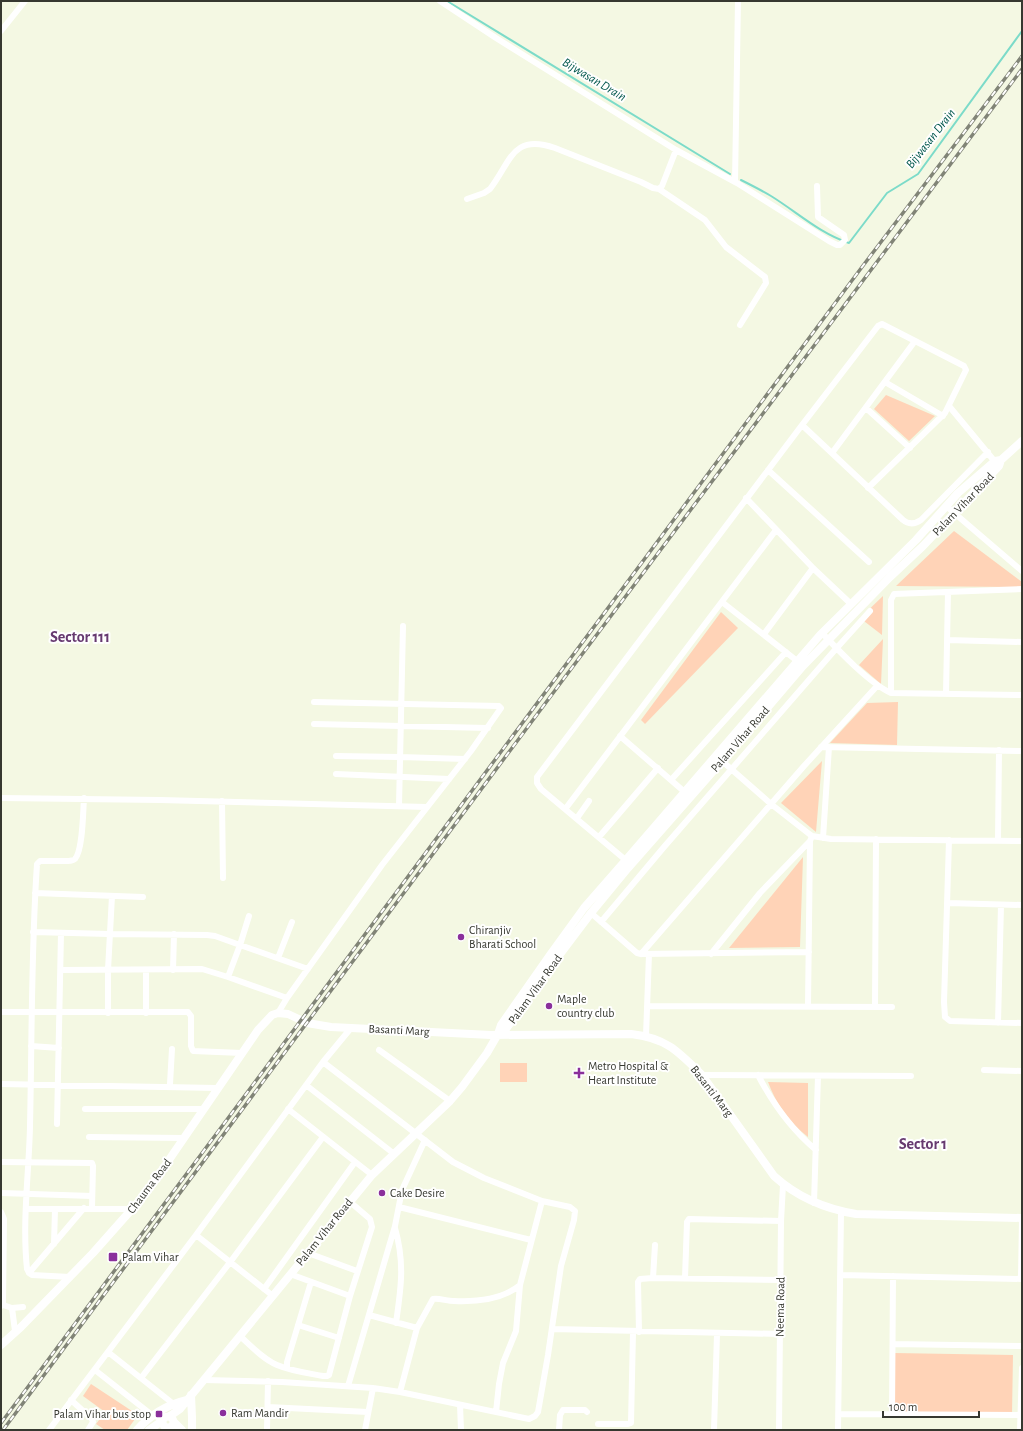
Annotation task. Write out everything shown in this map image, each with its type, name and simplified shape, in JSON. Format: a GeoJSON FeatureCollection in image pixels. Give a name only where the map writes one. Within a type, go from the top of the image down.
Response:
{"type":"FeatureCollection","features":[{"type":"Feature","properties":{"kind":"street"},"geometry":{"type":"LineString","coordinates":[[1,31],[25,1]]}},
{"type":"Feature","properties":{"kind":"street"},"geometry":{"type":"LineString","coordinates":[[440,1],[502,42],[676,150],[736,182],[837,245],[840,245],[844,241],[842,234],[818,218],[817,186]]}},
{"type":"Feature","properties":{"kind":"street"},"geometry":{"type":"LineString","coordinates":[[736,182],[738,1]]}},
{"type":"Feature","properties":{"kind":"street"},"geometry":{"type":"LineString","coordinates":[[467,199],[480,195],[490,189],[514,153],[522,146],[531,143],[546,145],[562,150],[653,188],[659,189],[705,220],[726,247],[765,277],[766,283],[740,325]]}},
{"type":"Feature","properties":{"kind":"street"},"geometry":{"type":"LineString","coordinates":[[659,189],[662,186],[676,150]]}},
{"type":"Feature","properties":{"kind":"street"},"geometry":{"type":"LineString","coordinates":[[628,862],[566,808],[538,786],[536,780],[746,498],[880,325],[885,325],[964,366],[965,373],[943,416],[868,488]]}},
{"type":"Feature","properties":{"kind":"street"},"geometry":{"type":"LineString","coordinates":[[832,453],[915,341]]}},
{"type":"Feature","properties":{"kind":"street"},"geometry":{"type":"LineString","coordinates":[[885,382],[943,416]]}},
{"type":"Feature","properties":{"kind":"street"},"geometry":{"type":"LineString","coordinates":[[949,406],[998,462],[1022,441]]}},
{"type":"Feature","properties":{"kind":"street"},"geometry":{"type":"LineString","coordinates":[[866,408],[910,448]]}},
{"type":"Feature","properties":{"kind":"street"},"geometry":{"type":"LineString","coordinates":[[802,425],[907,523],[917,523],[921,520],[988,452]]}},
{"type":"Feature","properties":{"kind":"street","name":"Palam Vihar Road"},"geometry":{"type":"LineString","coordinates":[[149,1430],[169,1422],[177,1406],[189,1397],[204,1380],[372,1174],[450,1101],[487,1053],[498,1034],[501,1025],[584,908],[628,862],[688,794],[852,604],[916,540],[958,493],[998,462]]}},
{"type":"Feature","properties":{"kind":"street","name":"Palam Vihar Road"},"geometry":{"type":"LineString","coordinates":[[825,636],[923,546],[998,462]]}},
{"type":"Feature","properties":{"kind":"street"},"geometry":{"type":"LineString","coordinates":[[768,470],[869,562]]}},
{"type":"Feature","properties":{"kind":"street"},"geometry":{"type":"LineString","coordinates":[[746,498],[813,568],[852,604]]}},
{"type":"Feature","properties":{"kind":"street"},"geometry":{"type":"LineString","coordinates":[[946,506],[1022,571]]}},
{"type":"Feature","properties":{"kind":"street"},"geometry":{"type":"LineString","coordinates":[[566,808],[776,530]]}},
{"type":"Feature","properties":{"kind":"street"},"geometry":{"type":"LineString","coordinates":[[764,634],[813,568]]}},
{"type":"Feature","properties":{"kind":"street"},"geometry":{"type":"LineString","coordinates":[[891,693],[890,600],[897,593],[1022,589]]}},
{"type":"Feature","properties":{"kind":"street"},"geometry":{"type":"LineString","coordinates":[[946,694],[948,592]]}},
{"type":"Feature","properties":{"kind":"street"},"geometry":{"type":"LineString","coordinates":[[722,602],[800,664]]}},
{"type":"Feature","properties":{"kind":"street"},"geometry":{"type":"LineString","coordinates":[[601,922],[836,648],[870,611]]}},
{"type":"Feature","properties":{"kind":"street"},"geometry":{"type":"LineString","coordinates":[[399,806],[403,626]]}},
{"type":"Feature","properties":{"kind":"street"},"geometry":{"type":"LineString","coordinates":[[825,636],[877,686],[891,693],[1022,695]]}},
{"type":"Feature","properties":{"kind":"street"},"geometry":{"type":"LineString","coordinates":[[947,640],[1022,642]]}},
{"type":"Feature","properties":{"kind":"street"},"geometry":{"type":"LineString","coordinates":[[671,780],[786,652]]}},
{"type":"Feature","properties":{"kind":"street","name":"Palam Vihar Road"},"geometry":{"type":"LineString","coordinates":[[688,794],[722,761],[800,664]]}},
{"type":"Feature","properties":{"kind":"street"},"geometry":{"type":"LineString","coordinates":[[641,954],[770,804],[877,686]]}},
{"type":"Feature","properties":{"kind":"street"},"geometry":{"type":"LineString","coordinates":[[278,1013],[287,998],[382,866],[465,759],[501,709],[501,706],[314,702]]}},
{"type":"Feature","properties":{"kind":"street"},"geometry":{"type":"LineString","coordinates":[[314,724],[488,728]]}},
{"type":"Feature","properties":{"kind":"street"},"geometry":{"type":"LineString","coordinates":[[620,736],[688,794]]}},
{"type":"Feature","properties":{"kind":"street"},"geometry":{"type":"LineString","coordinates":[[821,747],[1022,751]]}},
{"type":"Feature","properties":{"kind":"street"},"geometry":{"type":"LineString","coordinates":[[823,838],[829,747]]}},
{"type":"Feature","properties":{"kind":"street"},"geometry":{"type":"LineString","coordinates":[[998,841],[999,750]]}},
{"type":"Feature","properties":{"kind":"street"},"geometry":{"type":"LineString","coordinates":[[336,756],[400,756],[465,759]]}},
{"type":"Feature","properties":{"kind":"street"},"geometry":{"type":"LineString","coordinates":[[722,761],[811,838],[1022,841]]}},
{"type":"Feature","properties":{"kind":"street"},"geometry":{"type":"LineString","coordinates":[[599,837],[658,768]]}},
{"type":"Feature","properties":{"kind":"street"},"geometry":{"type":"LineString","coordinates":[[336,774],[449,779]]}},
{"type":"Feature","properties":{"kind":"street"},"geometry":{"type":"LineString","coordinates":[[1,798],[84,798],[427,807]]}},
{"type":"Feature","properties":{"kind":"street"},"geometry":{"type":"LineString","coordinates":[[29,1273],[27,1263],[26,1194],[33,932],[38,862],[74,860],[80,844],[84,798]]}},
{"type":"Feature","properties":{"kind":"street"},"geometry":{"type":"LineString","coordinates":[[222,801],[223,878]]}},
{"type":"Feature","properties":{"kind":"street"},"geometry":{"type":"LineString","coordinates":[[576,818],[589,801]]}},
{"type":"Feature","properties":{"kind":"street"},"geometry":{"type":"LineString","coordinates":[[808,1006],[811,838]]}},
{"type":"Feature","properties":{"kind":"street"},"geometry":{"type":"LineString","coordinates":[[711,954],[760,893],[811,838]]}},
{"type":"Feature","properties":{"kind":"street"},"geometry":{"type":"LineString","coordinates":[[875,1007],[876,839]]}},
{"type":"Feature","properties":{"kind":"street"},"geometry":{"type":"LineString","coordinates":[[949,840],[944,1002],[945,1017],[950,1021],[1022,1023]]}},
{"type":"Feature","properties":{"kind":"street","name":"Palam Vihar Road"},"geometry":{"type":"LineString","coordinates":[[498,1034],[506,1029],[628,862]]}},
{"type":"Feature","properties":{"kind":"street"},"geometry":{"type":"LineString","coordinates":[[35,893],[143,896]]}},
{"type":"Feature","properties":{"kind":"street"},"geometry":{"type":"LineString","coordinates":[[108,1013],[109,934],[112,896]]}},
{"type":"Feature","properties":{"kind":"street"},"geometry":{"type":"LineString","coordinates":[[948,903],[1022,905]]}},
{"type":"Feature","properties":{"kind":"street"},"geometry":{"type":"LineString","coordinates":[[998,1023],[1001,904]]}},
{"type":"Feature","properties":{"kind":"street"},"geometry":{"type":"LineString","coordinates":[[591,913],[637,953],[641,954],[809,952]]}},
{"type":"Feature","properties":{"kind":"street"},"geometry":{"type":"LineString","coordinates":[[228,977],[249,916]]}},
{"type":"Feature","properties":{"kind":"street"},"geometry":{"type":"LineString","coordinates":[[278,958],[292,922]]}},
{"type":"Feature","properties":{"kind":"street"},"geometry":{"type":"LineString","coordinates":[[33,932],[194,934],[215,936],[308,969]]}},
{"type":"Feature","properties":{"kind":"street"},"geometry":{"type":"LineString","coordinates":[[57,1124],[61,933]]}},
{"type":"Feature","properties":{"kind":"street"},"geometry":{"type":"LineString","coordinates":[[173,970],[174,934]]}},
{"type":"Feature","properties":{"kind":"street"},"geometry":{"type":"LineString","coordinates":[[646,1036],[649,954]]}},
{"type":"Feature","properties":{"kind":"street"},"geometry":{"type":"LineString","coordinates":[[61,970],[202,969],[287,998]]}},
{"type":"Feature","properties":{"kind":"street"},"geometry":{"type":"LineString","coordinates":[[146,970],[146,1013]]}},
{"type":"Feature","properties":{"kind":"street"},"geometry":{"type":"LineString","coordinates":[[648,1006],[892,1007]]}},
{"type":"Feature","properties":{"kind":"street"},"geometry":{"type":"LineString","coordinates":[[1,1012],[188,1012],[191,1016],[191,1046],[195,1052],[242,1053]]}},
{"type":"Feature","properties":{"kind":"street","name":"Basanti Marg"},"geometry":{"type":"LineString","coordinates":[[278,1013],[288,1014],[307,1023],[351,1028],[498,1034],[631,1034],[646,1036],[662,1041],[672,1047],[702,1074],[774,1176],[783,1185],[814,1202],[841,1212],[864,1214],[1022,1218]]}},
{"type":"Feature","properties":{"kind":"street","name":"Chauma Road"},"geometry":{"type":"LineString","coordinates":[[1,1345],[21,1327],[70,1277],[132,1209],[148,1189],[217,1088],[264,1023],[272,1015],[278,1013]]}},
{"type":"Feature","properties":{"kind":"street"},"geometry":{"type":"LineString","coordinates":[[49,1430],[196,1235],[323,1062],[351,1028]]}},
{"type":"Feature","properties":{"kind":"street"},"geometry":{"type":"LineString","coordinates":[[31,1046],[59,1048]]}},
{"type":"Feature","properties":{"kind":"street"},"geometry":{"type":"LineString","coordinates":[[166,1085],[172,1049]]}},
{"type":"Feature","properties":{"kind":"street"},"geometry":{"type":"LineString","coordinates":[[379,1050],[450,1101]]}},
{"type":"Feature","properties":{"kind":"street"},"geometry":{"type":"LineString","coordinates":[[204,1380],[268,1381],[373,1388],[400,1392],[529,1419],[535,1416],[538,1412],[561,1266],[575,1212],[570,1207],[542,1201],[467,1170],[453,1162],[323,1062]]}},
{"type":"Feature","properties":{"kind":"street"},"geometry":{"type":"LineString","coordinates":[[984,1070],[1022,1071]]}},
{"type":"Feature","properties":{"kind":"street"},"geometry":{"type":"LineString","coordinates":[[702,1074],[911,1076]]}},
{"type":"Feature","properties":{"kind":"street"},"geometry":{"type":"LineString","coordinates":[[758,1075],[768,1094],[786,1120],[800,1137],[816,1150]]}},
{"type":"Feature","properties":{"kind":"street"},"geometry":{"type":"LineString","coordinates":[[814,1202],[818,1076]]}},
{"type":"Feature","properties":{"kind":"street"},"geometry":{"type":"LineString","coordinates":[[1,1084],[58,1086],[179,1084]]}},
{"type":"Feature","properties":{"kind":"street"},"geometry":{"type":"LineString","coordinates":[[166,1085],[217,1088]]}},
{"type":"Feature","properties":{"kind":"street"},"geometry":{"type":"LineString","coordinates":[[306,1085],[393,1153]]}},
{"type":"Feature","properties":{"kind":"street"},"geometry":{"type":"LineString","coordinates":[[85,1109],[203,1109]]}},
{"type":"Feature","properties":{"kind":"street"},"geometry":{"type":"LineString","coordinates":[[288,1109],[372,1174]]}},
{"type":"Feature","properties":{"kind":"street"},"geometry":{"type":"LineString","coordinates":[[89,1137],[184,1138]]}},
{"type":"Feature","properties":{"kind":"street"},"geometry":{"type":"LineString","coordinates":[[141,1378],[231,1261],[323,1137]]}},
{"type":"Feature","properties":{"kind":"street"},"geometry":{"type":"LineString","coordinates":[[348,1386],[395,1226],[406,1181],[425,1140]]}},
{"type":"Feature","properties":{"kind":"street"},"geometry":{"type":"LineString","coordinates":[[1,1162],[92,1163],[92,1208]]}},
{"type":"Feature","properties":{"kind":"street"},"geometry":{"type":"LineString","coordinates":[[264,1289],[355,1162]]}},
{"type":"Feature","properties":{"kind":"street","name":"Neema Road"},"geometry":{"type":"LineString","coordinates":[[779,1430],[781,1220],[783,1185]]}},
{"type":"Feature","properties":{"kind":"street"},"geometry":{"type":"LineString","coordinates":[[1,1193],[92,1196]]}},
{"type":"Feature","properties":{"kind":"street"},"geometry":{"type":"LineString","coordinates":[[240,1336],[270,1361],[276,1364],[289,1369],[323,1376],[327,1376],[329,1374],[357,1271],[372,1227],[370,1219],[349,1201]]}},
{"type":"Feature","properties":{"kind":"street"},"geometry":{"type":"LineString","coordinates":[[496,1412],[503,1363],[516,1331],[520,1285],[542,1201]]}},
{"type":"Feature","properties":{"kind":"street"},"geometry":{"type":"LineString","coordinates":[[399,1207],[531,1240]]}},
{"type":"Feature","properties":{"kind":"street"},"geometry":{"type":"LineString","coordinates":[[29,1273],[84,1208]]}},
{"type":"Feature","properties":{"kind":"street"},"geometry":{"type":"LineString","coordinates":[[26,1209],[132,1209]]}},
{"type":"Feature","properties":{"kind":"street"},"geometry":{"type":"LineString","coordinates":[[54,1244],[55,1209]]}},
{"type":"Feature","properties":{"kind":"street"},"geometry":{"type":"LineString","coordinates":[[1,1212],[4,1219],[2,1305],[12,1308],[23,1307]]}},
{"type":"Feature","properties":{"kind":"street"},"geometry":{"type":"LineString","coordinates":[[838,1430],[841,1212]]}},
{"type":"Feature","properties":{"kind":"street"},"geometry":{"type":"LineString","coordinates":[[841,1275],[1021,1279],[1022,1218]]}},
{"type":"Feature","properties":{"kind":"street"},"geometry":{"type":"LineString","coordinates":[[685,1278],[687,1222],[689,1219],[781,1220]]}},
{"type":"Feature","properties":{"kind":"street"},"geometry":{"type":"LineString","coordinates":[[395,1226],[399,1241],[402,1266],[396,1323]]}},
{"type":"Feature","properties":{"kind":"street"},"geometry":{"type":"LineString","coordinates":[[196,1235],[231,1261],[273,1296]]}},
{"type":"Feature","properties":{"kind":"street"},"geometry":{"type":"LineString","coordinates":[[653,1278],[655,1245]]}},
{"type":"Feature","properties":{"kind":"street"},"geometry":{"type":"LineString","coordinates":[[308,1253],[357,1271]]}},
{"type":"Feature","properties":{"kind":"street"},"geometry":{"type":"LineString","coordinates":[[29,1273],[32,1275],[70,1277]]}},
{"type":"Feature","properties":{"kind":"street"},"geometry":{"type":"LineString","coordinates":[[290,1274],[350,1296]]}},
{"type":"Feature","properties":{"kind":"street"},"geometry":{"type":"LineString","coordinates":[[892,1414],[893,1276]]}},
{"type":"Feature","properties":{"kind":"street"},"geometry":{"type":"LineString","coordinates":[[598,1424],[631,1423],[638,1282],[642,1278],[781,1280]]}},
{"type":"Feature","properties":{"kind":"street"},"geometry":{"type":"LineString","coordinates":[[287,1368],[287,1362],[311,1282]]}},
{"type":"Feature","properties":{"kind":"street"},"geometry":{"type":"LineString","coordinates":[[400,1392],[417,1328],[432,1299],[462,1301],[497,1298],[513,1291],[520,1285]]}},
{"type":"Feature","properties":{"kind":"street"},"geometry":{"type":"LineString","coordinates":[[12,1308],[15,1331]]}},
{"type":"Feature","properties":{"kind":"street"},"geometry":{"type":"LineString","coordinates":[[369,1315],[417,1328]]}},
{"type":"Feature","properties":{"kind":"street"},"geometry":{"type":"LineString","coordinates":[[298,1325],[338,1338]]}},
{"type":"Feature","properties":{"kind":"street"},"geometry":{"type":"LineString","coordinates":[[552,1329],[717,1334],[780,1334]]}},
{"type":"Feature","properties":{"kind":"street"},"geometry":{"type":"LineString","coordinates":[[714,1430],[717,1334]]}},
{"type":"Feature","properties":{"kind":"street"},"geometry":{"type":"LineString","coordinates":[[893,1344],[1022,1346]]}},
{"type":"Feature","properties":{"kind":"street"},"geometry":{"type":"LineString","coordinates":[[108,1352],[177,1406]]}},
{"type":"Feature","properties":{"kind":"street"},"geometry":{"type":"LineString","coordinates":[[1020,1430],[1022,1368]]}},
{"type":"Feature","properties":{"kind":"street"},"geometry":{"type":"LineString","coordinates":[[95,1370],[152,1415],[169,1422],[182,1430]]}},
{"type":"Feature","properties":{"kind":"street"},"geometry":{"type":"LineString","coordinates":[[267,1430],[268,1381]]}},
{"type":"Feature","properties":{"kind":"street"},"geometry":{"type":"LineString","coordinates":[[365,1430],[373,1388]]}},
{"type":"Feature","properties":{"kind":"street"},"geometry":{"type":"LineString","coordinates":[[189,1397],[192,1430]]}},
{"type":"Feature","properties":{"kind":"street"},"geometry":{"type":"LineString","coordinates":[[71,1400],[92,1419],[93,1422],[88,1430]]}},
{"type":"Feature","properties":{"kind":"street"},"geometry":{"type":"LineString","coordinates":[[460,1404],[461,1430]]}},
{"type":"Feature","properties":{"kind":"street"},"geometry":{"type":"LineString","coordinates":[[137,1430],[152,1415],[177,1406]]}},
{"type":"Feature","properties":{"kind":"street"},"geometry":{"type":"LineString","coordinates":[[268,1407],[368,1412]]}},
{"type":"Feature","properties":{"kind":"street"},"geometry":{"type":"LineString","coordinates":[[559,1430],[560,1415],[563,1410],[585,1410],[587,1412]]}},
{"type":"Feature","properties":{"kind":"street"},"geometry":{"type":"LineString","coordinates":[[839,1414],[1020,1415]]}},
{"type":"Feature","properties":{"kind":"shaded area"},"geometry":{"type":"Polygon","coordinates":[[[886,395],[935,416],[909,441],[874,409],[886,395]]]}},
{"type":"Feature","properties":{"kind":"shaded area"},"geometry":{"type":"Polygon","coordinates":[[[954,531],[1022,582],[1022,587],[896,586],[954,531]]]}},
{"type":"Feature","properties":{"kind":"shaded area"},"geometry":{"type":"Polygon","coordinates":[[[883,596],[882,635],[860,618],[883,596]]]}},
{"type":"Feature","properties":{"kind":"shaded area"},"geometry":{"type":"Polygon","coordinates":[[[721,612],[738,628],[645,724],[641,720],[721,612]]]}},
{"type":"Feature","properties":{"kind":"shaded area"},"geometry":{"type":"Polygon","coordinates":[[[883,639],[881,684],[859,665],[883,639]]]}},
{"type":"Feature","properties":{"kind":"shaded area"},"geometry":{"type":"Polygon","coordinates":[[[898,702],[897,745],[830,743],[867,703],[898,702]]]}},
{"type":"Feature","properties":{"kind":"shaded area"},"geometry":{"type":"Polygon","coordinates":[[[822,761],[816,832],[781,803],[822,761]]]}},
{"type":"Feature","properties":{"kind":"shaded area"},"geometry":{"type":"Polygon","coordinates":[[[803,857],[800,947],[729,948],[803,857]]]}},
{"type":"Feature","properties":{"kind":"shaded area"},"geometry":{"type":"Polygon","coordinates":[[[500,1063],[527,1063],[527,1082],[500,1082],[500,1063]]]}},
{"type":"Feature","properties":{"kind":"shaded area"},"geometry":{"type":"Polygon","coordinates":[[[768,1082],[808,1083],[808,1137],[789,1119],[775,1098],[768,1082]]]}},
{"type":"Feature","properties":{"kind":"shaded area"},"geometry":{"type":"Polygon","coordinates":[[[894,1353],[1013,1355],[1012,1414],[892,1412],[894,1353]]]}},
{"type":"Feature","properties":{"kind":"shaded area"},"geometry":{"type":"Polygon","coordinates":[[[91,1384],[138,1415],[127,1430],[105,1430],[96,1424],[105,1412],[83,1396],[91,1384]]]}},
{"type":"Feature","properties":{"kind":"waterway","name":"Bijwasan Drain"},"geometry":{"type":"LineString","coordinates":[[447,1],[730,174]]}},
{"type":"Feature","properties":{"kind":"waterway","name":"Bijwasan Drain"},"geometry":{"type":"LineString","coordinates":[[741,180],[781,202],[808,222],[828,234],[849,243],[887,193],[918,174],[1022,31]]}},
{"type":"Feature","properties":{"kind":"railway"},"geometry":{"type":"LineString","coordinates":[[1,1423],[862,267],[1022,56]]}},
{"type":"Feature","properties":{"kind":"railway"},"geometry":{"type":"LineString","coordinates":[[3,1430],[565,677],[1022,69]]}},
{"type":"Feature","properties":{"kind":"place","name":"Chiranjiv Bharati School"},"geometry":{"type":"Point","coordinates":[461,937]}},
{"type":"Feature","properties":{"kind":"place","name":"Maple country club"},"geometry":{"type":"Point","coordinates":[549,1006]}},
{"type":"Feature","properties":{"kind":"place","name":"Metro Hospital & Heart Institute"},"geometry":{"type":"Point","coordinates":[579,1073]}},
{"type":"Feature","properties":{"kind":"place","name":"Cake Desire"},"geometry":{"type":"Point","coordinates":[382,1193]}},
{"type":"Feature","properties":{"kind":"place","name":"Palam Vihar"},"geometry":{"type":"Point","coordinates":[113,1257]}},
{"type":"Feature","properties":{"kind":"place","name":"Ram Mandir"},"geometry":{"type":"Point","coordinates":[223,1413]}},
{"type":"Feature","properties":{"kind":"place","name":"Palam Vihar bus stop"},"geometry":{"type":"Point","coordinates":[159,1414]}},
{"type":"Feature","properties":{"kind":"district","name":"Sector 111"},"geometry":{"type":"Point","coordinates":[80,637]}},
{"type":"Feature","properties":{"kind":"district","name":"Sector 1"},"geometry":{"type":"Point","coordinates":[923,1144]}}]}
